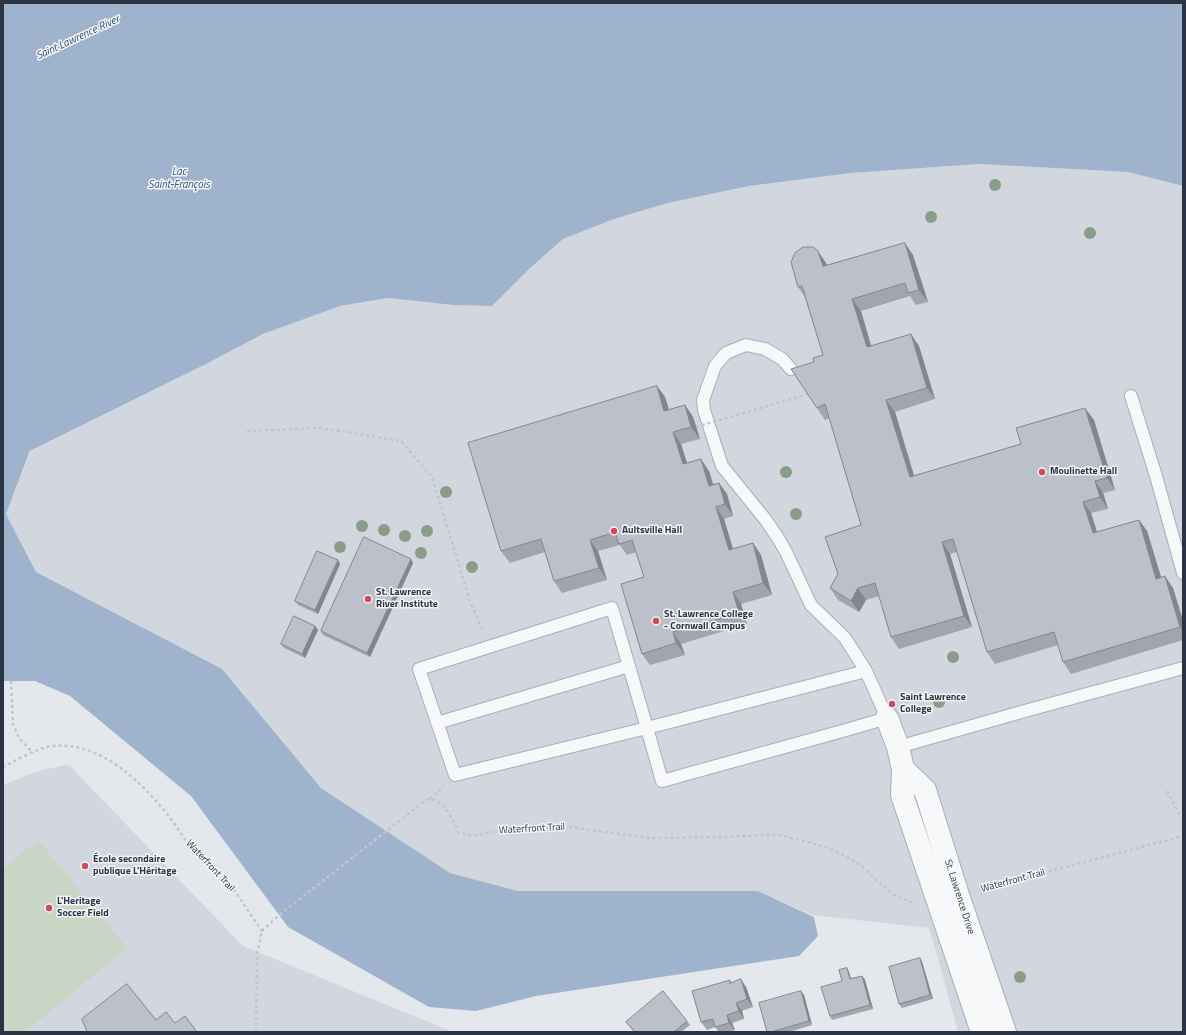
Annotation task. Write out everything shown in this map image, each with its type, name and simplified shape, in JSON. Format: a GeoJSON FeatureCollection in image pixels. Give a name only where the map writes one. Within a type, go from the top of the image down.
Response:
{"type":"FeatureCollection","features":[{"type":"Feature","properties":{"kind":"street","name":"St. Lawrence Drive"},"geometry":{"type":"LineString","coordinates":[[886,718],[898,747],[903,768],[902,796],[938,901],[993,1030]]}},
{"type":"Feature","properties":{"kind":"street","name":"St. Lawrence Drive"},"geometry":{"type":"LineString","coordinates":[[903,768],[925,790],[958,895],[993,1030]]}},
{"type":"Feature","properties":{"kind":"lane"},"geometry":{"type":"LineString","coordinates":[[791,369],[782,359],[765,349],[746,345],[726,353],[715,366],[703,400],[704,410],[722,466],[765,519],[778,538],[810,605],[845,638],[866,671],[886,718],[662,781],[647,728],[612,608],[419,669],[455,775],[647,728],[866,671]]}},
{"type":"Feature","properties":{"kind":"lane"},"geometry":{"type":"LineString","coordinates":[[1131,396],[1156,476],[1183,573]]}},
{"type":"Feature","properties":{"kind":"lane"},"geometry":{"type":"LineString","coordinates":[[438,723],[629,666]]}},
{"type":"Feature","properties":{"kind":"lane"},"geometry":{"type":"LineString","coordinates":[[898,747],[1183,668]]}},
{"type":"Feature","properties":{"kind":"path"},"geometry":{"type":"LineString","coordinates":[[696,428],[808,394]]}},
{"type":"Feature","properties":{"kind":"path"},"geometry":{"type":"LineString","coordinates":[[247,431],[320,428],[401,441],[432,476],[470,601],[489,646]]}},
{"type":"Feature","properties":{"kind":"path"},"geometry":{"type":"LineString","coordinates":[[11,681],[13,724],[19,738],[33,753]]}},
{"type":"Feature","properties":{"kind":"path","name":"Waterfront Trail"},"geometry":{"type":"LineString","coordinates":[[3,767],[44,747],[55,746],[74,747],[92,752],[122,769],[154,800],[193,850],[222,876],[262,931],[278,916],[385,831],[426,800],[430,799],[437,800],[448,811],[458,832],[471,836],[513,828],[570,827],[648,838],[726,837],[762,834],[780,835],[829,848],[844,855],[859,864],[902,900],[922,905],[938,901]]}},
{"type":"Feature","properties":{"kind":"path"},"geometry":{"type":"LineString","coordinates":[[1167,791],[1183,821]]}},
{"type":"Feature","properties":{"kind":"path","name":"Waterfront Trail"},"geometry":{"type":"LineString","coordinates":[[958,895],[1183,836]]}},
{"type":"Feature","properties":{"kind":"path"},"geometry":{"type":"LineString","coordinates":[[256,1032],[257,954],[262,931]]}},
{"type":"Feature","properties":{"kind":"shaded area","name":"St. Lawrence College - Cornwall Campus"},"geometry":{"type":"Polygon","coordinates":[[[979,164],[1128,172],[1183,186],[1183,1032],[958,1032],[929,928],[812,915],[758,891],[518,891],[450,873],[321,788],[221,669],[36,572],[6,514],[31,451],[263,334],[340,306],[388,298],[453,305],[492,306],[528,270],[563,239],[614,219],[668,203],[749,186],[851,173],[979,164]]]}},
{"type":"Feature","properties":{"kind":"shaded area","name":"École secondaire publique L'Héritage"},"geometry":{"type":"Polygon","coordinates":[[[65,765],[70,766],[243,946],[453,1032],[3,1032],[3,785],[38,771],[65,765]]]}},
{"type":"Feature","properties":{"kind":"green space","name":"L'Heritage Soccer Field"},"geometry":{"type":"Polygon","coordinates":[[[38,840],[127,948],[25,1032],[3,1032],[3,869],[38,840]]]}},
{"type":"Feature","properties":{"kind":"water","name":"Lac Saint-François"},"geometry":{"type":"Polygon","coordinates":[[[3,3],[1183,3],[1183,186],[1128,172],[979,164],[851,173],[749,186],[668,203],[614,219],[563,239],[528,270],[492,306],[453,305],[388,298],[340,306],[263,334],[208,363],[30,451],[6,514],[36,572],[222,669],[321,788],[450,873],[518,891],[758,891],[814,917],[818,936],[799,956],[536,996],[476,1011],[429,1007],[288,927],[191,796],[70,696],[35,681],[3,681],[3,3]]]}},
{"type":"Feature","properties":{"kind":"building","name":"Moulinette Hall"},"geometry":{"type":"Polygon","coordinates":[[[905,243],[919,290],[908,293],[905,283],[852,299],[867,347],[911,334],[927,388],[886,400],[910,477],[1021,444],[1016,428],[1085,408],[1107,478],[1095,481],[1100,497],[1083,502],[1093,533],[1139,520],[1156,579],[1165,576],[1180,627],[1063,662],[1054,632],[987,652],[953,539],[942,542],[964,616],[891,637],[875,583],[858,588],[851,601],[830,588],[838,574],[825,537],[861,525],[825,404],[817,408],[791,369],[814,362],[813,358],[823,355],[802,286],[798,287],[791,262],[795,253],[803,247],[813,247],[818,251],[823,266],[905,243]]]}},
{"type":"Feature","properties":{"kind":"building","name":"Aultsville Hall"},"geometry":{"type":"Polygon","coordinates":[[[657,386],[664,411],[685,405],[691,427],[673,432],[683,464],[701,459],[709,486],[719,483],[725,504],[716,507],[729,550],[753,543],[763,583],[733,592],[739,613],[673,632],[676,643],[642,654],[621,584],[644,577],[632,540],[619,544],[615,532],[590,540],[599,568],[554,581],[541,539],[501,551],[468,443],[657,386]]]}},
{"type":"Feature","properties":{"kind":"building","name":"St. Lawrence River Institute"},"geometry":{"type":"Polygon","coordinates":[[[364,537],[411,559],[367,653],[321,631],[364,537]]]}},
{"type":"Feature","properties":{"kind":"building"},"geometry":{"type":"Polygon","coordinates":[[[317,551],[338,560],[315,610],[295,601],[317,551]]]}},
{"type":"Feature","properties":{"kind":"building"},"geometry":{"type":"Polygon","coordinates":[[[294,616],[315,626],[302,654],[281,644],[294,616]]]}},
{"type":"Feature","properties":{"kind":"building"},"geometry":{"type":"Polygon","coordinates":[[[920,958],[930,995],[899,1004],[889,967],[920,958]]]}},
{"type":"Feature","properties":{"kind":"building"},"geometry":{"type":"Polygon","coordinates":[[[847,968],[850,979],[862,976],[870,1005],[830,1016],[821,987],[842,981],[839,970],[847,968]]]}},
{"type":"Feature","properties":{"kind":"building"},"geometry":{"type":"Polygon","coordinates":[[[741,979],[747,999],[736,1003],[739,1011],[727,1015],[729,1023],[715,1027],[713,1019],[701,1022],[692,991],[730,980],[730,983],[741,979]]]}},
{"type":"Feature","properties":{"kind":"building"},"geometry":{"type":"Polygon","coordinates":[[[127,984],[156,1020],[166,1012],[175,1023],[185,1016],[197,1032],[87,1032],[82,1019],[127,984]]]}},
{"type":"Feature","properties":{"kind":"building"},"geometry":{"type":"Polygon","coordinates":[[[663,991],[687,1021],[674,1032],[635,1032],[626,1022],[663,991]]]}},
{"type":"Feature","properties":{"kind":"building"},"geometry":{"type":"Polygon","coordinates":[[[801,991],[809,1021],[767,1032],[759,1003],[801,991]]]}},
{"type":"Feature","properties":{"kind":"place","name":"Moulinette Hall"},"geometry":{"type":"Point","coordinates":[1042,472]}},
{"type":"Feature","properties":{"kind":"place","name":"Aultsville Hall"},"geometry":{"type":"Point","coordinates":[614,531]}},
{"type":"Feature","properties":{"kind":"place","name":"St. Lawrence River Institute"},"geometry":{"type":"Point","coordinates":[368,599]}},
{"type":"Feature","properties":{"kind":"place","name":"St. Lawrence College - Cornwall Campus"},"geometry":{"type":"Point","coordinates":[656,621]}},
{"type":"Feature","properties":{"kind":"place","name":"Saint Lawrence College"},"geometry":{"type":"Point","coordinates":[892,704]}},
{"type":"Feature","properties":{"kind":"place","name":"École secondaire publique L'Héritage"},"geometry":{"type":"Point","coordinates":[85,866]}},
{"type":"Feature","properties":{"kind":"place","name":"L'Heritage Soccer Field"},"geometry":{"type":"Point","coordinates":[49,908]}},
{"type":"Feature","properties":{"kind":"water label","name":"Saint Lawrence River"},"geometry":{"type":"Point","coordinates":[78,38]}}]}
